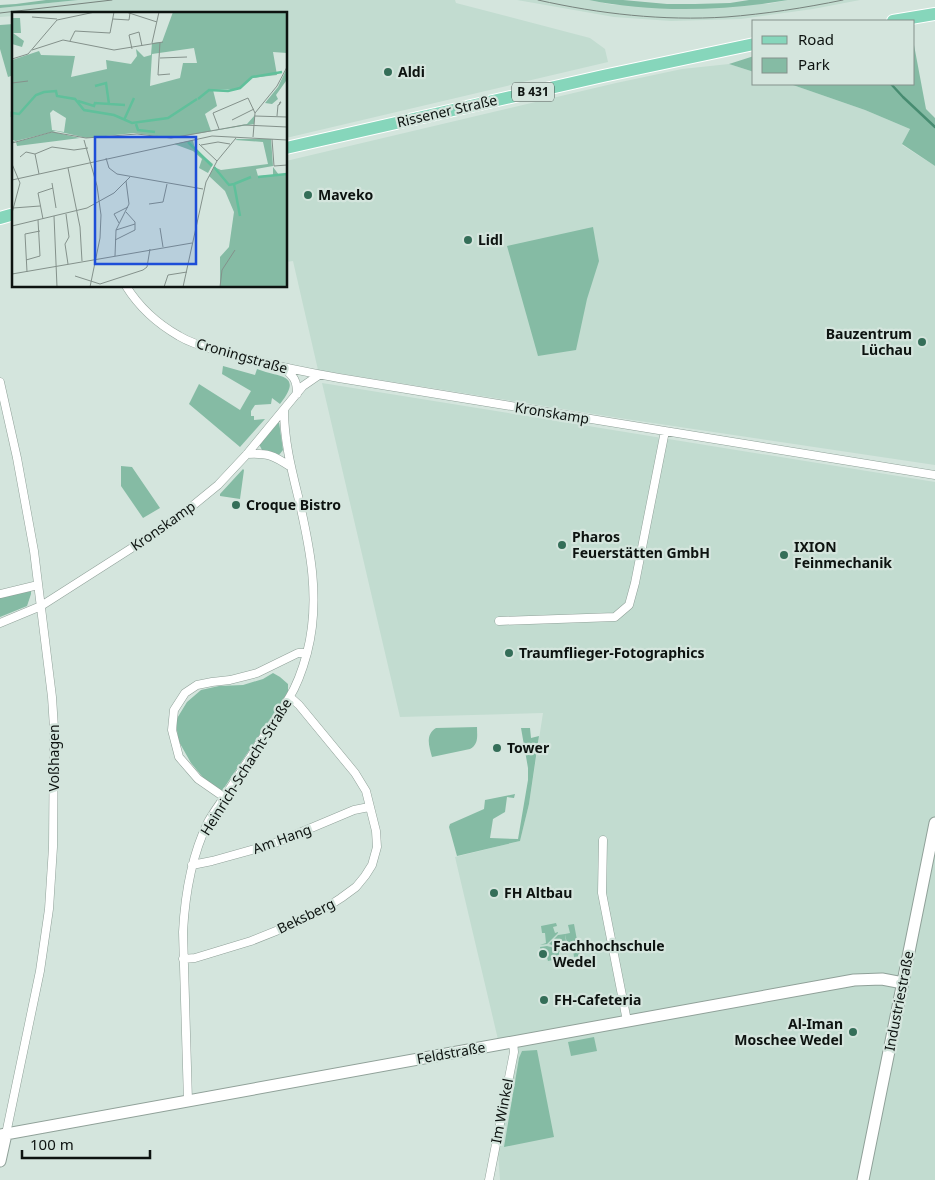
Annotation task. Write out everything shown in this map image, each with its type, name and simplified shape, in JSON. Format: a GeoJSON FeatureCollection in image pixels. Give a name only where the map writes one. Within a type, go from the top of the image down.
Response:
{"type":"FeatureCollection","features":[{"type":"Feature","properties":{"kind":"main road"},"geometry":{"type":"LineString","coordinates":[[899,20],[935,14]]}},
{"type":"Feature","properties":{"kind":"main road","name":"Rissener Straße"},"geometry":{"type":"LineString","coordinates":[[288,148],[603,76],[752,44]]}},
{"type":"Feature","properties":{"kind":"street","name":"Croningstraße"},"geometry":{"type":"LineString","coordinates":[[128,288],[157,321],[181,337],[215,350],[319,375]]}},
{"type":"Feature","properties":{"kind":"street"},"geometry":{"type":"LineString","coordinates":[[284,368],[294,378],[297,384],[297,394]]}},
{"type":"Feature","properties":{"kind":"street","name":"Kronskamp"},"geometry":{"type":"LineString","coordinates":[[0,623],[41,606],[174,521],[218,485],[247,454],[303,386],[319,375],[935,475]]}},
{"type":"Feature","properties":{"kind":"street","name":"Voßhagen"},"geometry":{"type":"LineString","coordinates":[[0,382],[22,486],[38,585],[54,728],[52,859],[49,909],[40,971],[3,1135]]}},
{"type":"Feature","properties":{"kind":"street","name":"Heinrich-Schacht-Straße"},"geometry":{"type":"LineString","coordinates":[[188,1101],[183,959],[184,906],[192,864],[209,821],[290,697],[307,653],[314,622],[314,586],[291,467],[284,425],[284,410]]}},
{"type":"Feature","properties":{"kind":"street"},"geometry":{"type":"LineString","coordinates":[[499,621],[615,617],[629,605],[665,431]]}},
{"type":"Feature","properties":{"kind":"street"},"geometry":{"type":"LineString","coordinates":[[247,454],[261,453],[274,456],[291,467]]}},
{"type":"Feature","properties":{"kind":"street"},"geometry":{"type":"LineString","coordinates":[[0,594],[38,585]]}},
{"type":"Feature","properties":{"kind":"street"},"geometry":{"type":"LineString","coordinates":[[224,797],[198,779],[179,757],[172,730],[174,710],[185,693],[197,685],[230,680],[257,673],[298,653],[307,653]]}},
{"type":"Feature","properties":{"kind":"street","name":"Beksberg"},"geometry":{"type":"LineString","coordinates":[[183,959],[195,958],[251,941],[324,909],[356,887],[372,865],[377,847],[376,831],[366,791],[355,773],[299,705],[290,697]]}},
{"type":"Feature","properties":{"kind":"street","name":"Am Hang"},"geometry":{"type":"LineString","coordinates":[[192,864],[212,861],[273,844],[354,810],[370,807]]}},
{"type":"Feature","properties":{"kind":"street","name":"Industriestraße"},"geometry":{"type":"LineString","coordinates":[[863,1180],[935,823]]}},
{"type":"Feature","properties":{"kind":"street"},"geometry":{"type":"LineString","coordinates":[[603,840],[602,893],[627,1022]]}},
{"type":"Feature","properties":{"kind":"street","name":"Feldstraße"},"geometry":{"type":"LineString","coordinates":[[3,1135],[854,980],[882,979],[903,983]]}},
{"type":"Feature","properties":{"kind":"street","name":"Im Winkel"},"geometry":{"type":"LineString","coordinates":[[489,1180],[514,1052],[513,1042]]}},
{"type":"Feature","properties":{"kind":"street"},"geometry":{"type":"LineString","coordinates":[[0,1161],[3,1135]]}},
{"type":"Feature","properties":{"kind":"shaded area"},"geometry":{"type":"Polygon","coordinates":[[[78,0],[455,0],[456,3],[590,38],[605,49],[608,62],[288,138],[288,12],[61,11],[12,12],[12,16],[0,17],[0,8],[78,0]]]}},
{"type":"Feature","properties":{"kind":"shaded area"},"geometry":{"type":"Polygon","coordinates":[[[517,0],[589,0],[613,5],[768,4],[788,0],[860,0],[741,19],[671,21],[614,17],[517,0]]]}},
{"type":"Feature","properties":{"kind":"shaded area"},"geometry":{"type":"Polygon","coordinates":[[[729,64],[752,71],[752,85],[793,85],[865,110],[910,129],[902,145],[935,166],[935,465],[619,418],[318,370],[293,261],[288,262],[288,161],[682,69],[729,64]]]}},
{"type":"Feature","properties":{"kind":"shaded area"},"geometry":{"type":"Polygon","coordinates":[[[322,383],[935,482],[935,1180],[500,1180],[498,1151],[517,1045],[500,1048],[455,857],[520,841],[529,804],[543,713],[400,717],[322,383]]]}},
{"type":"Feature","properties":{"kind":"green space"},"geometry":{"type":"Polygon","coordinates":[[[46,0],[78,0],[0,8],[0,5],[46,0]]]}},
{"type":"Feature","properties":{"kind":"green space"},"geometry":{"type":"Polygon","coordinates":[[[589,0],[695,4],[730,3],[749,0],[788,0],[714,8],[663,9],[589,0]]]}},
{"type":"Feature","properties":{"kind":"green space"},"geometry":{"type":"Polygon","coordinates":[[[12,24],[12,76],[8,77],[0,49],[0,25],[12,24]]]}},
{"type":"Feature","properties":{"kind":"green space"},"geometry":{"type":"Polygon","coordinates":[[[915,50],[926,109],[935,118],[935,166],[902,144],[910,129],[865,110],[793,85],[915,85],[915,50]]]}},
{"type":"Feature","properties":{"kind":"green space"},"geometry":{"type":"Polygon","coordinates":[[[752,57],[752,71],[729,64],[752,57]]]}},
{"type":"Feature","properties":{"kind":"green space"},"geometry":{"type":"Polygon","coordinates":[[[593,227],[599,261],[587,299],[576,350],[538,356],[507,246],[593,227]]]}},
{"type":"Feature","properties":{"kind":"green space"},"geometry":{"type":"Polygon","coordinates":[[[223,366],[255,375],[257,369],[286,378],[289,382],[290,387],[280,404],[272,398],[271,404],[255,405],[251,411],[251,416],[254,416],[254,420],[265,419],[240,447],[189,404],[199,384],[240,410],[251,391],[222,374],[223,366]]]}},
{"type":"Feature","properties":{"kind":"green space"},"geometry":{"type":"Polygon","coordinates":[[[279,422],[283,450],[279,455],[262,450],[259,444],[279,422]]]}},
{"type":"Feature","properties":{"kind":"green space"},"geometry":{"type":"Polygon","coordinates":[[[121,466],[132,467],[160,508],[143,518],[121,486],[121,466]]]}},
{"type":"Feature","properties":{"kind":"green space"},"geometry":{"type":"Polygon","coordinates":[[[243,469],[240,499],[220,496],[220,494],[243,469]]]}},
{"type":"Feature","properties":{"kind":"green space"},"geometry":{"type":"Polygon","coordinates":[[[31,588],[27,606],[0,617],[0,596],[31,588]]]}},
{"type":"Feature","properties":{"kind":"green space"},"geometry":{"type":"Polygon","coordinates":[[[273,673],[288,684],[288,692],[222,791],[205,780],[191,763],[178,740],[176,720],[187,702],[201,690],[219,686],[243,685],[263,679],[273,673]]]}},
{"type":"Feature","properties":{"kind":"green space"},"geometry":{"type":"Polygon","coordinates":[[[477,727],[476,742],[470,749],[432,757],[429,737],[436,728],[477,727]]]}},
{"type":"Feature","properties":{"kind":"green space"},"geometry":{"type":"Polygon","coordinates":[[[521,728],[530,728],[531,738],[539,736],[529,804],[520,841],[457,856],[449,827],[450,824],[484,809],[485,800],[515,794],[514,798],[507,797],[505,812],[493,819],[490,838],[518,839],[528,780],[528,768],[521,728]]]}},
{"type":"Feature","properties":{"kind":"green space"},"geometry":{"type":"Polygon","coordinates":[[[556,923],[557,926],[553,927],[555,933],[558,933],[547,944],[540,945],[546,943],[545,933],[542,933],[541,926],[556,923]]]}},
{"type":"Feature","properties":{"kind":"green space"},"geometry":{"type":"Polygon","coordinates":[[[574,924],[580,956],[574,957],[572,943],[567,943],[565,934],[570,933],[568,925],[574,924]]]}},
{"type":"Feature","properties":{"kind":"green space"},"geometry":{"type":"Polygon","coordinates":[[[565,934],[567,950],[549,944],[558,935],[565,934]]]}},
{"type":"Feature","properties":{"kind":"green space"},"geometry":{"type":"Polygon","coordinates":[[[547,946],[562,950],[559,952],[559,955],[562,958],[548,961],[546,956],[542,954],[540,947],[547,946]]]}},
{"type":"Feature","properties":{"kind":"green space"},"geometry":{"type":"Polygon","coordinates":[[[594,1037],[597,1051],[571,1056],[568,1042],[594,1037]]]}},
{"type":"Feature","properties":{"kind":"green space"},"geometry":{"type":"Polygon","coordinates":[[[537,1050],[554,1137],[504,1147],[519,1058],[522,1051],[537,1050]]]}},
{"type":"Feature","properties":{"kind":"waterway"},"geometry":{"type":"LineString","coordinates":[[892,85],[935,127]]}},
{"type":"Feature","properties":{"kind":"tram line"},"geometry":{"type":"LineString","coordinates":[[0,13],[112,0]]}},
{"type":"Feature","properties":{"kind":"tram line"},"geometry":{"type":"LineString","coordinates":[[538,0],[608,13],[679,18],[755,14],[843,0]]}},
{"type":"Feature","properties":{"kind":"place","name":"Aldi"},"geometry":{"type":"Point","coordinates":[388,72]}},
{"type":"Feature","properties":{"kind":"place","name":"Maveko"},"geometry":{"type":"Point","coordinates":[308,195]}},
{"type":"Feature","properties":{"kind":"place","name":"Lidl"},"geometry":{"type":"Point","coordinates":[468,240]}},
{"type":"Feature","properties":{"kind":"place","name":"Bauzentrum Lüchau"},"geometry":{"type":"Point","coordinates":[922,342]}},
{"type":"Feature","properties":{"kind":"place","name":"Croque Bistro"},"geometry":{"type":"Point","coordinates":[236,505]}},
{"type":"Feature","properties":{"kind":"place","name":"Pharos Feuerstätten GmbH"},"geometry":{"type":"Point","coordinates":[562,545]}},
{"type":"Feature","properties":{"kind":"place","name":"IXION Feinmechanik"},"geometry":{"type":"Point","coordinates":[784,555]}},
{"type":"Feature","properties":{"kind":"place","name":"Traumflieger-Fotographics"},"geometry":{"type":"Point","coordinates":[509,653]}},
{"type":"Feature","properties":{"kind":"place","name":"Tower"},"geometry":{"type":"Point","coordinates":[497,748]}},
{"type":"Feature","properties":{"kind":"place","name":"FH Altbau"},"geometry":{"type":"Point","coordinates":[494,893]}},
{"type":"Feature","properties":{"kind":"place","name":"Fachhochschule Wedel"},"geometry":{"type":"Point","coordinates":[543,954]}},
{"type":"Feature","properties":{"kind":"place","name":"FH-Cafeteria"},"geometry":{"type":"Point","coordinates":[544,1000]}},
{"type":"Feature","properties":{"kind":"place","name":"Al-Iman Moschee Wedel"},"geometry":{"type":"Point","coordinates":[853,1032]}}]}
